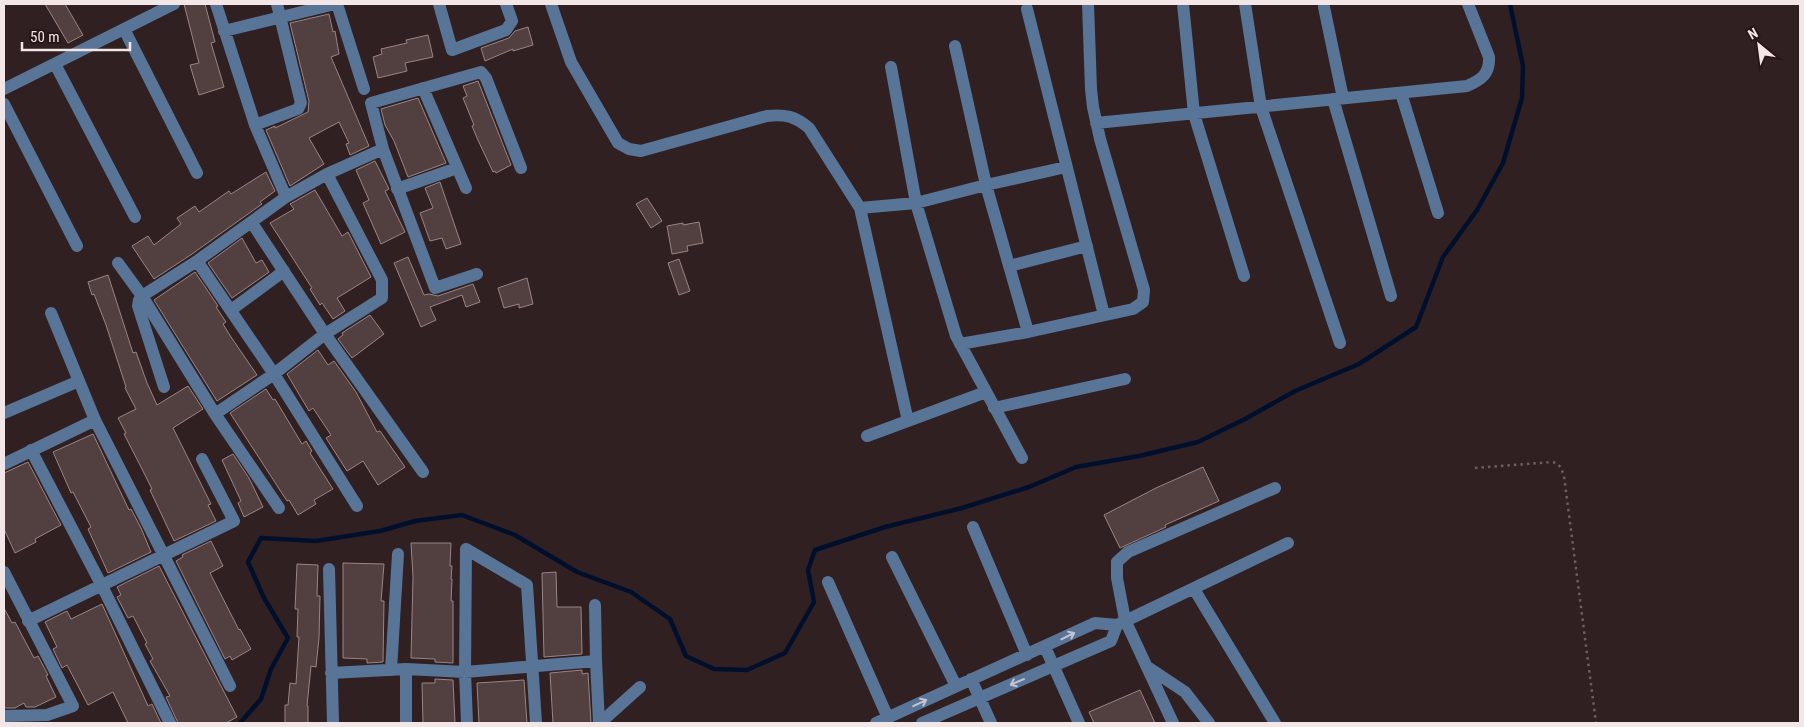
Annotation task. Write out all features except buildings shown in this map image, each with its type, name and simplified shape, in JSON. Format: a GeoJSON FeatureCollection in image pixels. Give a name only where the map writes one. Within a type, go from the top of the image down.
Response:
{"type":"FeatureCollection","features":[{"type":"Feature","properties":{"kind":"street"},"geometry":{"type":"LineString","coordinates":[[4,89],[174,4]]}},
{"type":"Feature","properties":{"kind":"street"},"geometry":{"type":"LineString","coordinates":[[216,4],[254,125],[286,197]]}},
{"type":"Feature","properties":{"kind":"street"},"geometry":{"type":"LineString","coordinates":[[254,125],[298,109],[301,103],[277,4]]}},
{"type":"Feature","properties":{"kind":"street"},"geometry":{"type":"LineString","coordinates":[[224,31],[336,4],[364,89]]}},
{"type":"Feature","properties":{"kind":"street"},"geometry":{"type":"LineString","coordinates":[[439,4],[452,50],[506,30],[512,21],[506,4]]}},
{"type":"Feature","properties":{"kind":"street"},"geometry":{"type":"LineString","coordinates":[[551,4],[571,62],[618,143],[629,149],[641,151],[767,116],[790,117],[800,120],[809,128],[860,208],[908,421]]}},
{"type":"Feature","properties":{"kind":"street"},"geometry":{"type":"LineString","coordinates":[[960,344],[1028,332],[1104,315],[1138,307],[1143,302],[1145,295],[1096,123],[1091,89],[1088,4]]}},
{"type":"Feature","properties":{"kind":"street"},"geometry":{"type":"LineString","coordinates":[[1183,4],[1194,114],[1244,276]]}},
{"type":"Feature","properties":{"kind":"street"},"geometry":{"type":"LineString","coordinates":[[1245,4],[1261,107],[1340,343]]}},
{"type":"Feature","properties":{"kind":"street"},"geometry":{"type":"LineString","coordinates":[[1096,123],[1467,86],[1483,78],[1489,65],[1489,57],[1468,4]]}},
{"type":"Feature","properties":{"kind":"street"},"geometry":{"type":"LineString","coordinates":[[1324,7],[1338,99],[1391,296]]}},
{"type":"Feature","properties":{"kind":"street"},"geometry":{"type":"LineString","coordinates":[[1027,8],[1104,315]]}},
{"type":"Feature","properties":{"kind":"street"},"geometry":{"type":"LineString","coordinates":[[124,29],[197,173]]}},
{"type":"Feature","properties":{"kind":"street"},"geometry":{"type":"LineString","coordinates":[[955,46],[986,185],[1028,332]]}},
{"type":"Feature","properties":{"kind":"street"},"geometry":{"type":"LineString","coordinates":[[55,64],[135,217]]}},
{"type":"Feature","properties":{"kind":"street"},"geometry":{"type":"LineString","coordinates":[[891,67],[916,203],[956,336],[1022,458]]}},
{"type":"Feature","properties":{"kind":"street"},"geometry":{"type":"LineString","coordinates":[[477,274],[435,288],[382,149],[371,103],[481,72],[484,74],[521,168]]}},
{"type":"Feature","properties":{"kind":"street"},"geometry":{"type":"LineString","coordinates":[[423,88],[466,188]]}},
{"type":"Feature","properties":{"kind":"street"},"geometry":{"type":"LineString","coordinates":[[1401,92],[1438,213]]}},
{"type":"Feature","properties":{"kind":"street"},"geometry":{"type":"LineString","coordinates":[[4,104],[77,246]]}},
{"type":"Feature","properties":{"kind":"street"},"geometry":{"type":"LineString","coordinates":[[164,387],[138,306],[142,296],[197,261],[286,197],[327,174],[382,149]]}},
{"type":"Feature","properties":{"kind":"street"},"geometry":{"type":"LineString","coordinates":[[860,208],[916,203],[1066,167]]}},
{"type":"Feature","properties":{"kind":"street"},"geometry":{"type":"LineString","coordinates":[[397,189],[457,168]]}},
{"type":"Feature","properties":{"kind":"street"},"geometry":{"type":"LineString","coordinates":[[215,414],[274,374],[326,334],[382,298],[382,280],[327,174]]}},
{"type":"Feature","properties":{"kind":"street"},"geometry":{"type":"LineString","coordinates":[[252,223],[326,334],[423,472]]}},
{"type":"Feature","properties":{"kind":"street"},"geometry":{"type":"LineString","coordinates":[[1009,266],[1086,246]]}},
{"type":"Feature","properties":{"kind":"street"},"geometry":{"type":"LineString","coordinates":[[197,261],[274,374],[357,506]]}},
{"type":"Feature","properties":{"kind":"street"},"geometry":{"type":"LineString","coordinates":[[118,263],[142,296],[215,414],[279,508]]}},
{"type":"Feature","properties":{"kind":"street"},"geometry":{"type":"LineString","coordinates":[[231,310],[284,271]]}},
{"type":"Feature","properties":{"kind":"street"},"geometry":{"type":"LineString","coordinates":[[51,313],[95,420],[230,686]]}},
{"type":"Feature","properties":{"kind":"street"},"geometry":{"type":"LineString","coordinates":[[994,408],[1125,379]]}},
{"type":"Feature","properties":{"kind":"street"},"geometry":{"type":"LineString","coordinates":[[4,413],[79,381]]}},
{"type":"Feature","properties":{"kind":"street"},"geometry":{"type":"LineString","coordinates":[[867,436],[986,392]]}},
{"type":"Feature","properties":{"kind":"street"},"geometry":{"type":"LineString","coordinates":[[4,464],[95,420]]}},
{"type":"Feature","properties":{"kind":"street"},"geometry":{"type":"LineString","coordinates":[[31,450],[102,586],[170,723]]}},
{"type":"Feature","properties":{"kind":"street"},"geometry":{"type":"LineString","coordinates":[[28,621],[234,520],[202,459]]}},
{"type":"Feature","properties":{"kind":"street"},"geometry":{"type":"LineString","coordinates":[[1173,723],[1148,668],[1121,623],[1117,562],[1128,552],[1275,488]]}},
{"type":"Feature","properties":{"kind":"street"},"geometry":{"type":"LineString","coordinates":[[973,527],[1027,655]]}},
{"type":"Feature","properties":{"kind":"street"},"geometry":{"type":"LineString","coordinates":[[828,582],[890,720],[956,686],[1095,623],[1121,623],[1288,543]]}},
{"type":"Feature","properties":{"kind":"street"},"geometry":{"type":"LineString","coordinates":[[467,723],[465,672],[466,549],[527,585],[536,723]]}},
{"type":"Feature","properties":{"kind":"street"},"geometry":{"type":"LineString","coordinates":[[391,670],[398,554]]}},
{"type":"Feature","properties":{"kind":"street"},"geometry":{"type":"LineString","coordinates":[[892,557],[956,686]]}},
{"type":"Feature","properties":{"kind":"street"},"geometry":{"type":"LineString","coordinates":[[328,569],[333,723]]}},
{"type":"Feature","properties":{"kind":"street"},"geometry":{"type":"LineString","coordinates":[[4,572],[72,706],[47,715],[4,716]]}},
{"type":"Feature","properties":{"kind":"street"},"geometry":{"type":"LineString","coordinates":[[1194,589],[1274,723]]}},
{"type":"Feature","properties":{"kind":"street"},"geometry":{"type":"LineString","coordinates":[[595,606],[600,723]]}},
{"type":"Feature","properties":{"kind":"street"},"geometry":{"type":"LineString","coordinates":[[922,723],[1111,641],[1121,623]]}},
{"type":"Feature","properties":{"kind":"street"},"geometry":{"type":"LineString","coordinates":[[1045,647],[1079,723]]}},
{"type":"Feature","properties":{"kind":"street"},"geometry":{"type":"LineString","coordinates":[[331,673],[406,669],[465,672],[596,661]]}},
{"type":"Feature","properties":{"kind":"street"},"geometry":{"type":"LineString","coordinates":[[1148,668],[1185,692],[1209,723]]}},
{"type":"Feature","properties":{"kind":"street"},"geometry":{"type":"LineString","coordinates":[[406,669],[406,723]]}},
{"type":"Feature","properties":{"kind":"street"},"geometry":{"type":"LineString","coordinates":[[971,679],[991,723]]}},
{"type":"Feature","properties":{"kind":"street"},"geometry":{"type":"LineString","coordinates":[[600,723],[640,687]]}},
{"type":"Feature","properties":{"kind":"path"},"geometry":{"type":"LineString","coordinates":[[1474,468],[1552,462],[1557,462],[1561,466],[1564,476],[1596,723]]}},
{"type":"Feature","properties":{"kind":"waterway"},"geometry":{"type":"LineString","coordinates":[[240,723],[261,699],[271,669],[288,638],[264,598],[248,562],[261,538],[316,541],[380,531],[415,521],[462,515],[515,535],[577,572],[631,592],[670,619],[686,656],[714,669],[747,670],[785,653],[814,602],[808,570],[815,550],[885,527],[962,508],[1029,487],[1076,467],[1139,456],[1198,442],[1245,419],[1295,391],[1359,364],[1416,327],[1443,257],[1477,210],[1503,163],[1522,98],[1523,66],[1510,4]]}}]}
